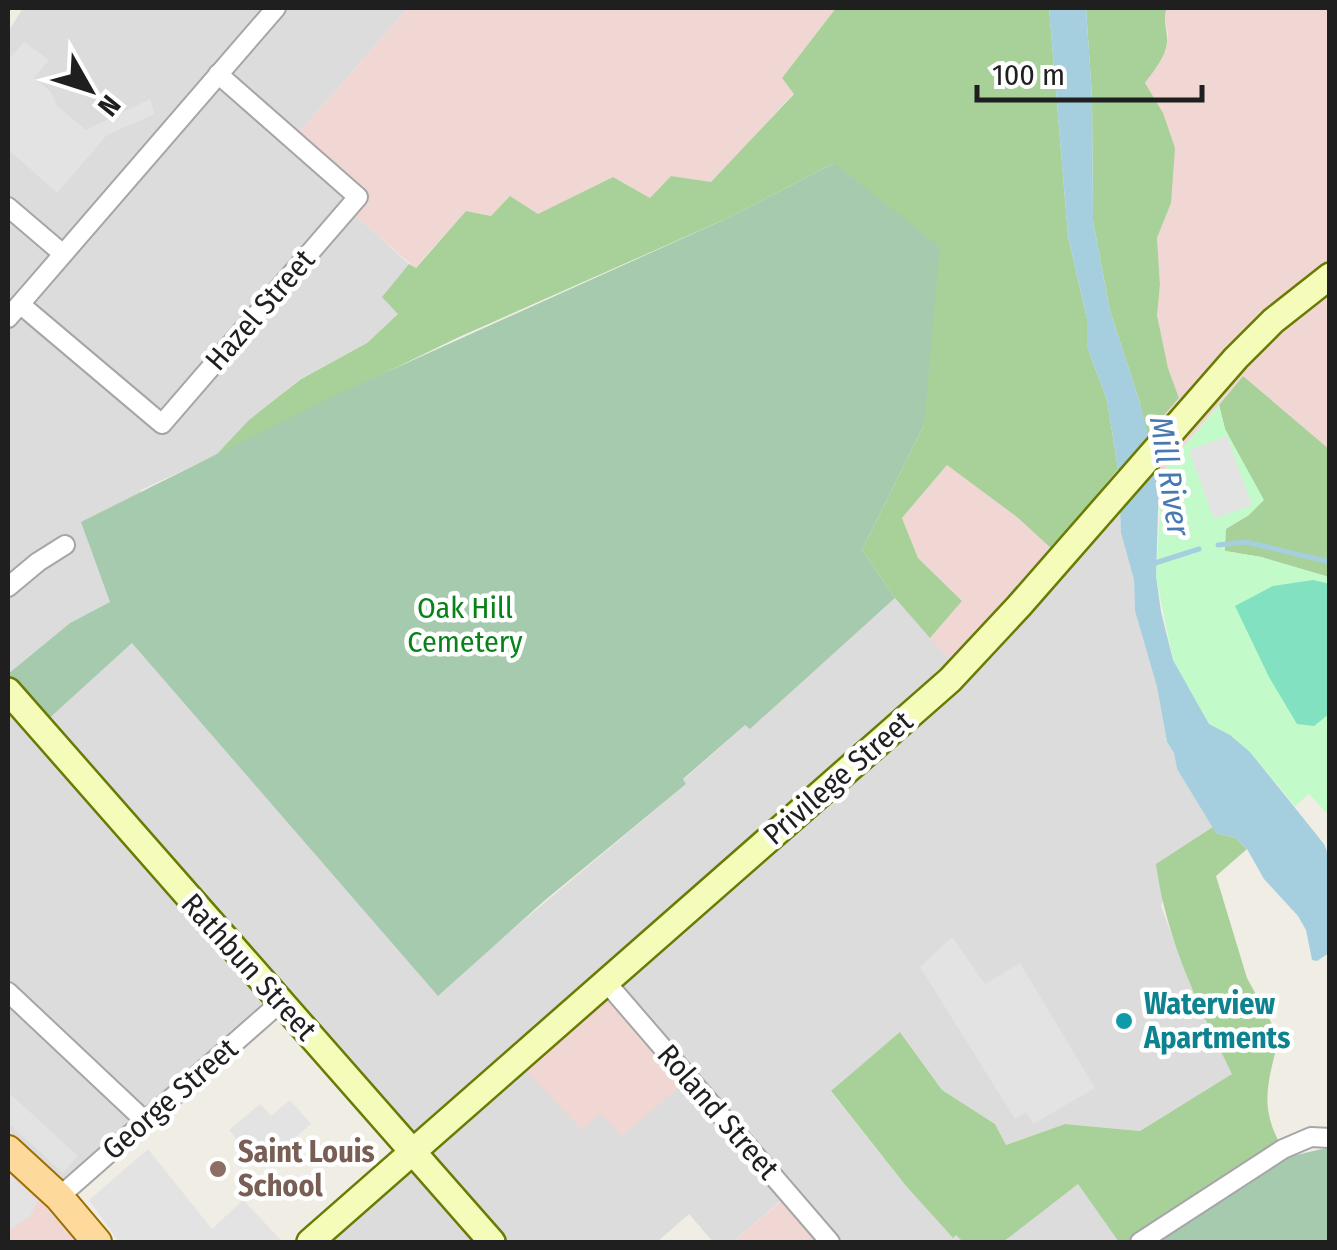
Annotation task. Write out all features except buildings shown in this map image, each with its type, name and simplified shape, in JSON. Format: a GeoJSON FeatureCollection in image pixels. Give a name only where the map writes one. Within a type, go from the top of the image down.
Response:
{"type":"FeatureCollection","features":[{"type":"Feature","properties":{"kind":"main road","name":"Privilege Street"},"geometry":{"type":"LineString","coordinates":[[310,1242],[950,680],[1236,358],[1330,276]]}},
{"type":"Feature","properties":{"kind":"main road","name":"Rathbun Street"},"geometry":{"type":"LineString","coordinates":[[8,691],[492,1242]]}},
{"type":"Feature","properties":{"kind":"main road"},"geometry":{"type":"LineString","coordinates":[[8,1150],[59,1197],[98,1242]]}},
{"type":"Feature","properties":{"kind":"street"},"geometry":{"type":"LineString","coordinates":[[14,311],[276,8]]}},
{"type":"Feature","properties":{"kind":"street","name":"Hazel Street"},"geometry":{"type":"LineString","coordinates":[[14,311],[162,424],[358,197],[218,74]]}},
{"type":"Feature","properties":{"kind":"street"},"geometry":{"type":"LineString","coordinates":[[8,207],[62,253]]}},
{"type":"Feature","properties":{"kind":"street"},"geometry":{"type":"LineString","coordinates":[[8,587],[65,546]]}},
{"type":"Feature","properties":{"kind":"street","name":"Roland Street"},"geometry":{"type":"LineString","coordinates":[[606,982],[830,1242]]}},
{"type":"Feature","properties":{"kind":"street"},"geometry":{"type":"LineString","coordinates":[[8,992],[144,1120]]}},
{"type":"Feature","properties":{"kind":"street","name":"George Street"},"geometry":{"type":"LineString","coordinates":[[59,1197],[282,1001]]}},
{"type":"Feature","properties":{"kind":"street"},"geometry":{"type":"LineString","coordinates":[[1140,1242],[1283,1149],[1311,1137],[1330,1138]]}},
{"type":"Feature","properties":{"kind":"shaded area"},"geometry":{"type":"Polygon","coordinates":[[[23,8],[408,8],[295,137],[355,191],[344,205],[409,264],[383,297],[399,313],[367,343],[300,379],[250,420],[216,455],[141,490],[111,602],[70,623],[8,674],[8,32],[23,8]]]}},
{"type":"Feature","properties":{"kind":"shaded area"},"geometry":{"type":"Polygon","coordinates":[[[408,8],[836,8],[783,77],[794,93],[711,183],[671,176],[650,198],[613,177],[537,215],[491,216],[466,211],[415,268],[343,205],[355,192],[295,137],[408,8]]]}},
{"type":"Feature","properties":{"kind":"shaded area"},"geometry":{"type":"Polygon","coordinates":[[[1167,8],[1329,8],[1329,449],[1243,376],[1158,477],[1146,436],[1179,398],[1157,315],[1157,238],[1171,203],[1145,83],[1166,50],[1167,8]]]}},
{"type":"Feature","properties":{"kind":"shaded area"},"geometry":{"type":"Polygon","coordinates":[[[24,42],[49,60],[34,78],[51,92],[57,106],[86,130],[150,99],[155,114],[107,135],[57,193],[8,149],[8,60],[24,42]]]}},
{"type":"Feature","properties":{"kind":"shaded area"},"geometry":{"type":"Polygon","coordinates":[[[1227,436],[1252,505],[1214,519],[1189,450],[1227,436]]]}},
{"type":"Feature","properties":{"kind":"shaded area"},"geometry":{"type":"Polygon","coordinates":[[[948,464],[1052,548],[1118,469],[1120,513],[966,678],[930,638],[962,601],[918,558],[902,518],[948,464]]]}},
{"type":"Feature","properties":{"kind":"shaded area"},"geometry":{"type":"Polygon","coordinates":[[[1120,513],[1121,533],[1134,580],[1135,611],[1157,687],[1167,742],[1177,769],[1213,827],[1187,847],[1161,906],[1191,987],[1233,1074],[1140,1131],[1065,1124],[1006,1145],[995,1124],[942,1090],[901,1033],[831,1092],[906,1186],[952,1237],[956,1235],[963,1242],[830,1242],[788,1194],[733,1242],[713,1242],[689,1214],[657,1242],[303,1242],[406,1152],[287,1008],[63,1198],[8,1150],[8,688],[43,724],[132,643],[501,939],[686,784],[683,780],[745,725],[751,728],[895,598],[967,678],[1120,513]],[[605,979],[582,1129],[601,1112],[622,1136],[605,979]]]}},
{"type":"Feature","properties":{"kind":"shaded area"},"geometry":{"type":"Polygon","coordinates":[[[952,937],[985,984],[1020,963],[1095,1088],[1033,1124],[1026,1112],[1015,1119],[920,967],[952,937]]]}},
{"type":"Feature","properties":{"kind":"shaded area"},"geometry":{"type":"Polygon","coordinates":[[[605,979],[690,1078],[622,1136],[601,1113],[582,1130],[514,1058],[605,979]]]}},
{"type":"Feature","properties":{"kind":"shaded area"},"geometry":{"type":"Polygon","coordinates":[[[8,1092],[78,1156],[63,1173],[8,1123],[8,1092]]]}},
{"type":"Feature","properties":{"kind":"shaded area"},"geometry":{"type":"Polygon","coordinates":[[[290,1100],[311,1124],[265,1163],[260,1157],[254,1161],[229,1130],[260,1104],[271,1116],[290,1100]]]}},
{"type":"Feature","properties":{"kind":"shaded area"},"geometry":{"type":"Polygon","coordinates":[[[148,1149],[212,1229],[243,1200],[281,1240],[119,1242],[89,1200],[148,1149]]]}},
{"type":"Feature","properties":{"kind":"shaded area"},"geometry":{"type":"Polygon","coordinates":[[[8,1150],[97,1242],[8,1242],[8,1150]]]}},
{"type":"Feature","properties":{"kind":"shaded area"},"geometry":{"type":"Polygon","coordinates":[[[8,1173],[38,1200],[30,1216],[9,1231],[8,1173]]]}},
{"type":"Feature","properties":{"kind":"shaded area"},"geometry":{"type":"Polygon","coordinates":[[[1078,1184],[1120,1242],[1003,1242],[1036,1215],[1078,1184]]]}},
{"type":"Feature","properties":{"kind":"shaded area"},"geometry":{"type":"Polygon","coordinates":[[[789,1194],[830,1242],[733,1242],[789,1194]]]}},
{"type":"Feature","properties":{"kind":"green space"},"geometry":{"type":"Polygon","coordinates":[[[836,8],[1049,8],[1068,236],[1087,319],[1087,346],[1107,400],[1118,469],[1052,549],[1017,517],[947,465],[902,518],[918,558],[962,601],[930,638],[895,598],[862,550],[924,425],[834,163],[730,217],[459,337],[216,455],[249,420],[301,379],[367,343],[398,314],[382,297],[409,264],[416,268],[466,211],[491,216],[510,196],[538,214],[613,177],[650,198],[671,176],[711,182],[794,94],[782,78],[836,8]]]}},
{"type":"Feature","properties":{"kind":"green space"},"geometry":{"type":"Polygon","coordinates":[[[1086,8],[1167,8],[1166,48],[1145,83],[1163,113],[1175,148],[1171,203],[1157,238],[1157,315],[1179,398],[1146,436],[1140,403],[1110,311],[1093,221],[1092,96],[1086,8]]]}},
{"type":"Feature","properties":{"kind":"green space","name":"Oak Hill Cemetery"},"geometry":{"type":"Polygon","coordinates":[[[834,163],[940,247],[924,425],[862,550],[895,598],[750,729],[745,725],[683,779],[686,784],[544,901],[438,996],[132,643],[43,724],[8,688],[8,674],[70,623],[110,602],[81,522],[329,398],[730,217],[834,163]]]}},
{"type":"Feature","properties":{"kind":"green space"},"geometry":{"type":"Polygon","coordinates":[[[1243,376],[1329,449],[1329,577],[1225,551],[1225,529],[1249,515],[1239,458],[1219,405],[1243,376]]]}},
{"type":"Feature","properties":{"kind":"green space"},"geometry":{"type":"Polygon","coordinates":[[[1219,405],[1225,429],[1264,500],[1226,529],[1225,551],[1329,577],[1329,816],[1309,794],[1295,806],[1250,752],[1209,724],[1173,660],[1156,576],[1158,477],[1219,405]]]}},
{"type":"Feature","properties":{"kind":"green space"},"geometry":{"type":"Polygon","coordinates":[[[1313,580],[1330,584],[1329,714],[1314,726],[1297,724],[1235,606],[1273,586],[1313,580]]]}},
{"type":"Feature","properties":{"kind":"green space"},"geometry":{"type":"Polygon","coordinates":[[[1213,827],[1216,833],[1236,838],[1247,849],[1216,876],[1247,978],[1279,1037],[1268,1085],[1268,1112],[1288,1157],[1191,1217],[1160,1242],[1119,1242],[1078,1184],[1003,1242],[963,1242],[956,1235],[953,1238],[831,1091],[900,1032],[942,1090],[995,1124],[1006,1145],[1065,1124],[1140,1131],[1232,1074],[1176,946],[1156,864],[1213,827]]]}},
{"type":"Feature","properties":{"kind":"green space"},"geometry":{"type":"Polygon","coordinates":[[[1326,1148],[1329,1242],[1160,1242],[1191,1217],[1288,1157],[1326,1148]]]}},
{"type":"Feature","properties":{"kind":"water"},"geometry":{"type":"Polygon","coordinates":[[[1049,8],[1086,8],[1092,96],[1093,221],[1110,311],[1140,403],[1159,480],[1156,576],[1173,660],[1209,724],[1250,752],[1324,844],[1329,856],[1329,953],[1317,961],[1312,960],[1306,930],[1298,916],[1264,879],[1247,849],[1236,838],[1216,833],[1177,769],[1167,742],[1157,687],[1135,611],[1134,580],[1121,533],[1118,469],[1107,400],[1087,346],[1087,319],[1068,236],[1049,8]]]}},
{"type":"Feature","properties":{"kind":"waterway"},"geometry":{"type":"LineString","coordinates":[[1218,545],[1246,542],[1330,562]]}},
{"type":"Feature","properties":{"kind":"waterway","name":"Mill River"},"geometry":{"type":"LineString","coordinates":[[1155,563],[1199,549]]}},
{"type":"Feature","properties":{"kind":"place","name":"Waterview Apartments"},"geometry":{"type":"Point","coordinates":[1124,1021]}},
{"type":"Feature","properties":{"kind":"place","name":"Saint Louis School"},"geometry":{"type":"Point","coordinates":[218,1169]}}]}
